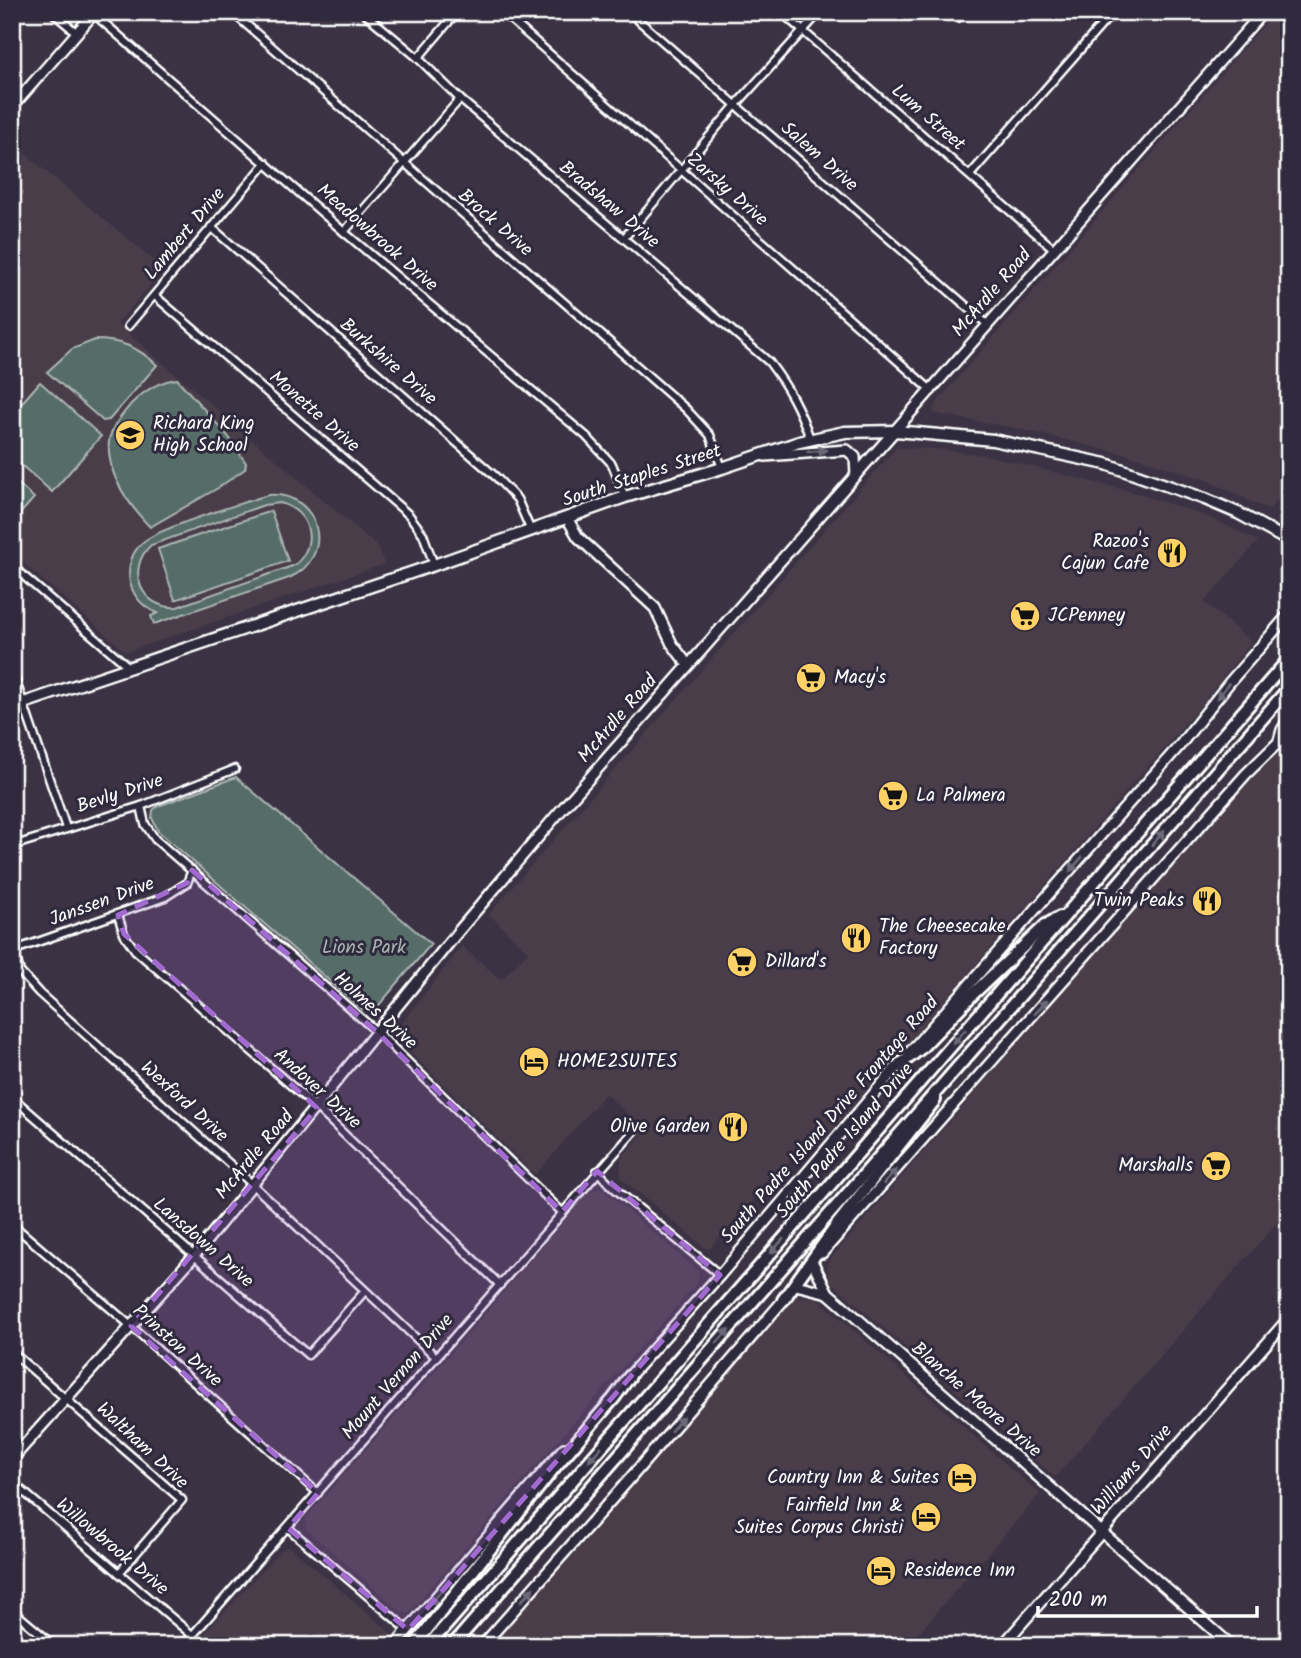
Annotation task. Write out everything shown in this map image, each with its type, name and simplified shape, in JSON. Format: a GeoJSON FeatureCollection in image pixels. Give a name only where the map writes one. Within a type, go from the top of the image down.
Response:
{"type":"FeatureCollection","features":[{"type":"Feature","properties":{"kind":"highway","name":"South Padre Island Drive"},"geometry":{"type":"LineString","coordinates":[[428,1646],[1289,659]]}},
{"type":"Feature","properties":{"kind":"highway","name":"South Padre Island Drive"},"geometry":{"type":"LineString","coordinates":[[452,1646],[1289,688]]}},
{"type":"Feature","properties":{"kind":"highway"},"geometry":{"type":"LineString","coordinates":[[896,1068],[921,1048],[1046,925],[1068,912]]}},
{"type":"Feature","properties":{"kind":"highway"},"geometry":{"type":"LineString","coordinates":[[783,1300],[839,1223],[929,1110],[951,1073]]}},
{"type":"Feature","properties":{"kind":"highway"},"geometry":{"type":"LineString","coordinates":[[414,1646],[629,1376]]}},
{"type":"Feature","properties":{"kind":"main road","name":"McArdle Road"},"geometry":{"type":"LineString","coordinates":[[12,1459],[194,1256],[543,831],[1263,12]]}},
{"type":"Feature","properties":{"kind":"main road"},"geometry":{"type":"LineString","coordinates":[[13,104],[94,13]]}},
{"type":"Feature","properties":{"kind":"main road","name":"South Staples Street"},"geometry":{"type":"LineString","coordinates":[[12,707],[131,669],[625,497],[810,439],[863,430],[993,440],[1106,464],[1205,499],[1238,513],[1289,541]]}},
{"type":"Feature","properties":{"kind":"main road"},"geometry":{"type":"LineString","coordinates":[[755,457],[847,450],[852,452],[856,461],[856,477]]}},
{"type":"Feature","properties":{"kind":"main road"},"geometry":{"type":"LineString","coordinates":[[567,518],[578,537],[655,608],[672,643],[688,665]]}},
{"type":"Feature","properties":{"kind":"main road","name":"South Padre Island Drive Frontage Road"},"geometry":{"type":"LineString","coordinates":[[394,1646],[720,1275],[896,1068],[1180,745],[1267,638],[1273,636],[1289,616]]}},
{"type":"Feature","properties":{"kind":"main road"},"geometry":{"type":"LineString","coordinates":[[1278,742],[1289,719]]}},
{"type":"Feature","properties":{"kind":"main road"},"geometry":{"type":"LineString","coordinates":[[482,1646],[627,1482],[813,1263],[1246,774],[1289,732]]}},
{"type":"Feature","properties":{"kind":"main road","name":"Blanche Moore Drive"},"geometry":{"type":"LineString","coordinates":[[813,1263],[828,1293],[1232,1646]]}},
{"type":"Feature","properties":{"kind":"main road","name":"Blanche Moore Drive"},"geometry":{"type":"LineString","coordinates":[[796,1285],[828,1293]]}},
{"type":"Feature","properties":{"kind":"main road","name":"Williams Drive"},"geometry":{"type":"LineString","coordinates":[[1002,1646],[1289,1318]]}},
{"type":"Feature","properties":{"kind":"street"},"geometry":{"type":"LineString","coordinates":[[52,12],[76,33]]}},
{"type":"Feature","properties":{"kind":"street","name":"Brock Drive"},"geometry":{"type":"LineString","coordinates":[[232,12],[687,409],[710,435],[722,468]]}},
{"type":"Feature","properties":{"kind":"street","name":"Bradshaw Drive"},"geometry":{"type":"LineString","coordinates":[[363,12],[418,58],[460,99],[769,362],[800,408],[810,439]]}},
{"type":"Feature","properties":{"kind":"street"},"geometry":{"type":"LineString","coordinates":[[418,58],[457,12]]}},
{"type":"Feature","properties":{"kind":"street","name":"Zarsky Drive"},"geometry":{"type":"LineString","coordinates":[[502,12],[932,391]]}},
{"type":"Feature","properties":{"kind":"street","name":"Salem Drive"},"geometry":{"type":"LineString","coordinates":[[629,12],[988,325]]}},
{"type":"Feature","properties":{"kind":"street","name":"Lum Street"},"geometry":{"type":"LineString","coordinates":[[780,12],[1054,249]]}},
{"type":"Feature","properties":{"kind":"street"},"geometry":{"type":"LineString","coordinates":[[624,238],[735,106],[820,12]]}},
{"type":"Feature","properties":{"kind":"street"},"geometry":{"type":"LineString","coordinates":[[951,12],[958,18],[962,12]]}},
{"type":"Feature","properties":{"kind":"street"},"geometry":{"type":"LineString","coordinates":[[970,175],[1113,12]]}},
{"type":"Feature","properties":{"kind":"street","name":"Meadowbrook Drive"},"geometry":{"type":"LineString","coordinates":[[94,13],[344,232],[586,436],[612,464],[625,497]]}},
{"type":"Feature","properties":{"kind":"street"},"geometry":{"type":"LineString","coordinates":[[344,232],[460,99]]}},
{"type":"Feature","properties":{"kind":"street","name":"Lambert Drive"},"geometry":{"type":"LineString","coordinates":[[128,326],[266,163]]}},
{"type":"Feature","properties":{"kind":"street","name":"Burkshire Drive"},"geometry":{"type":"LineString","coordinates":[[211,227],[495,477],[517,499],[531,531]]}},
{"type":"Feature","properties":{"kind":"street","name":"Monette Drive"},"geometry":{"type":"LineString","coordinates":[[155,296],[409,515],[423,534],[434,565]]}},
{"type":"Feature","properties":{"kind":"street"},"geometry":{"type":"LineString","coordinates":[[12,566],[131,669]]}},
{"type":"Feature","properties":{"kind":"street"},"geometry":{"type":"LineString","coordinates":[[12,670],[66,828]]}},
{"type":"Feature","properties":{"kind":"street","name":"Bevly Drive"},"geometry":{"type":"LineString","coordinates":[[12,846],[141,806],[235,769]]}},
{"type":"Feature","properties":{"kind":"street","name":"Holmes Drive"},"geometry":{"type":"LineString","coordinates":[[141,806],[145,824],[155,839],[377,1032],[562,1212]]}},
{"type":"Feature","properties":{"kind":"street","name":"Janssen Drive"},"geometry":{"type":"LineString","coordinates":[[13,951],[165,897],[187,883],[192,870]]}},
{"type":"Feature","properties":{"kind":"street","name":"Andover Drive"},"geometry":{"type":"LineString","coordinates":[[118,915],[124,934],[135,950],[317,1108],[500,1285]]}},
{"type":"Feature","properties":{"kind":"street","name":"Wexford Drive"},"geometry":{"type":"LineString","coordinates":[[13,951],[20,972],[39,993],[252,1184],[436,1357]]}},
{"type":"Feature","properties":{"kind":"street","name":"Lansdown Drive"},"geometry":{"type":"LineString","coordinates":[[12,1097],[308,1355],[365,1291]]}},
{"type":"Feature","properties":{"kind":"street","name":"Mount Vernon Drive"},"geometry":{"type":"LineString","coordinates":[[183,1646],[637,1128]]}},
{"type":"Feature","properties":{"kind":"street"},"geometry":{"type":"LineString","coordinates":[[597,1171],[720,1275]]}},
{"type":"Feature","properties":{"kind":"street","name":"Prinston Drive"},"geometry":{"type":"LineString","coordinates":[[12,1224],[318,1493]]}},
{"type":"Feature","properties":{"kind":"street","name":"Waltham Drive"},"geometry":{"type":"LineString","coordinates":[[12,1352],[182,1500],[119,1573]]}},
{"type":"Feature","properties":{"kind":"street","name":"Willowbrook Drive"},"geometry":{"type":"LineString","coordinates":[[12,1482],[192,1635]]}},
{"type":"Feature","properties":{"kind":"street"},"geometry":{"type":"LineString","coordinates":[[288,1528],[408,1630]]}},
{"type":"Feature","properties":{"kind":"street"},"geometry":{"type":"LineString","coordinates":[[12,1610],[55,1646]]}},
{"type":"Feature","properties":{"kind":"highlighted area"},"geometry":{"type":"Polygon","coordinates":[[[192,870],[377,1032],[562,1212],[597,1171],[720,1275],[408,1630],[288,1528],[318,1493],[131,1326],[317,1108],[124,934],[118,915],[187,883],[192,870]]]}},
{"type":"Feature","properties":{"kind":"shaded area"},"geometry":{"type":"Polygon","coordinates":[[[1275,12],[1289,12],[1289,487],[1269,510],[1207,480],[1133,456],[1020,429],[933,413],[939,400],[1275,12]]]}},
{"type":"Feature","properties":{"kind":"shaded area","name":"Richard King High School"},"geometry":{"type":"Polygon","coordinates":[[[12,143],[164,269],[117,324],[378,547],[384,564],[126,652],[12,553],[12,143]]]}},
{"type":"Feature","properties":{"kind":"shaded area"},"geometry":{"type":"Polygon","coordinates":[[[896,448],[938,449],[989,456],[1140,494],[1211,518],[1258,541],[1204,602],[1251,642],[1193,715],[815,1149],[807,1143],[708,1250],[621,1178],[621,1159],[646,1130],[605,1094],[535,1175],[393,1035],[462,946],[501,980],[528,952],[489,914],[896,448]]]}},
{"type":"Feature","properties":{"kind":"shaded area"},"geometry":{"type":"Polygon","coordinates":[[[1289,743],[1289,1209],[1055,1477],[830,1281],[827,1263],[1215,816],[1289,743]]]}},
{"type":"Feature","properties":{"kind":"shaded area"},"geometry":{"type":"Polygon","coordinates":[[[601,1188],[699,1272],[698,1282],[409,1613],[402,1612],[306,1529],[306,1518],[588,1193],[601,1188]]]}},
{"type":"Feature","properties":{"kind":"shaded area"},"geometry":{"type":"Polygon","coordinates":[[[796,1296],[817,1298],[1040,1494],[907,1646],[491,1646],[796,1296]]]}},
{"type":"Feature","properties":{"kind":"shaded area"},"geometry":{"type":"Polygon","coordinates":[[[289,1546],[391,1633],[380,1646],[193,1646],[280,1551],[289,1546]]]}},
{"type":"Feature","properties":{"kind":"green space"},"geometry":{"type":"Polygon","coordinates":[[[95,340],[113,341],[128,346],[157,365],[109,420],[103,421],[47,372],[72,349],[95,340]]]}},
{"type":"Feature","properties":{"kind":"green space"},"geometry":{"type":"Polygon","coordinates":[[[177,379],[228,436],[246,463],[245,469],[218,488],[150,527],[120,488],[111,465],[109,441],[117,421],[136,399],[158,384],[177,379]]]}},
{"type":"Feature","properties":{"kind":"green space"},"geometry":{"type":"Polygon","coordinates":[[[40,382],[101,436],[52,492],[12,457],[12,414],[40,382]]]}},
{"type":"Feature","properties":{"kind":"green space"},"geometry":{"type":"Polygon","coordinates":[[[12,478],[34,498],[12,523],[12,478]]]}},
{"type":"Feature","properties":{"kind":"green space"},"geometry":{"type":"Polygon","coordinates":[[[268,495],[286,497],[300,503],[310,514],[316,527],[317,541],[313,556],[304,568],[289,578],[154,624],[151,616],[158,613],[140,601],[130,583],[131,561],[138,547],[150,537],[201,516],[268,495]],[[280,503],[264,505],[151,545],[139,565],[138,576],[146,595],[164,606],[177,607],[295,565],[307,548],[309,538],[304,521],[290,507],[280,503]]]}},
{"type":"Feature","properties":{"kind":"green space"},"geometry":{"type":"Polygon","coordinates":[[[271,511],[288,561],[175,600],[158,549],[271,511]]]}},
{"type":"Feature","properties":{"kind":"green space","name":"Lions Park"},"geometry":{"type":"Polygon","coordinates":[[[236,777],[431,944],[374,1011],[363,1010],[158,831],[152,818],[153,810],[158,806],[236,777]]]}},
{"type":"Feature","properties":{"kind":"place","name":"Richard King High School"},"geometry":{"type":"Point","coordinates":[130,435]}},
{"type":"Feature","properties":{"kind":"place","name":"Razoo's Cajun Cafe"},"geometry":{"type":"Point","coordinates":[1172,553]}},
{"type":"Feature","properties":{"kind":"place","name":"JCPenney"},"geometry":{"type":"Point","coordinates":[1025,616]}},
{"type":"Feature","properties":{"kind":"place","name":"Macy's"},"geometry":{"type":"Point","coordinates":[811,678]}},
{"type":"Feature","properties":{"kind":"place","name":"La Palmera"},"geometry":{"type":"Point","coordinates":[893,796]}},
{"type":"Feature","properties":{"kind":"place","name":"Twin Peaks"},"geometry":{"type":"Point","coordinates":[1207,901]}},
{"type":"Feature","properties":{"kind":"place","name":"The Cheesecake Factory"},"geometry":{"type":"Point","coordinates":[856,938]}},
{"type":"Feature","properties":{"kind":"place","name":"Dillard's"},"geometry":{"type":"Point","coordinates":[742,962]}},
{"type":"Feature","properties":{"kind":"place","name":"HOME2SUITES"},"geometry":{"type":"Point","coordinates":[534,1062]}},
{"type":"Feature","properties":{"kind":"place","name":"Olive Garden"},"geometry":{"type":"Point","coordinates":[733,1127]}},
{"type":"Feature","properties":{"kind":"place","name":"Marshalls"},"geometry":{"type":"Point","coordinates":[1216,1166]}},
{"type":"Feature","properties":{"kind":"place","name":"Country Inn & Suites"},"geometry":{"type":"Point","coordinates":[962,1478]}},
{"type":"Feature","properties":{"kind":"place","name":"Fairfield Inn & Suites Corpus Christi"},"geometry":{"type":"Point","coordinates":[926,1517]}},
{"type":"Feature","properties":{"kind":"place","name":"Residence Inn"},"geometry":{"type":"Point","coordinates":[881,1571]}}]}
